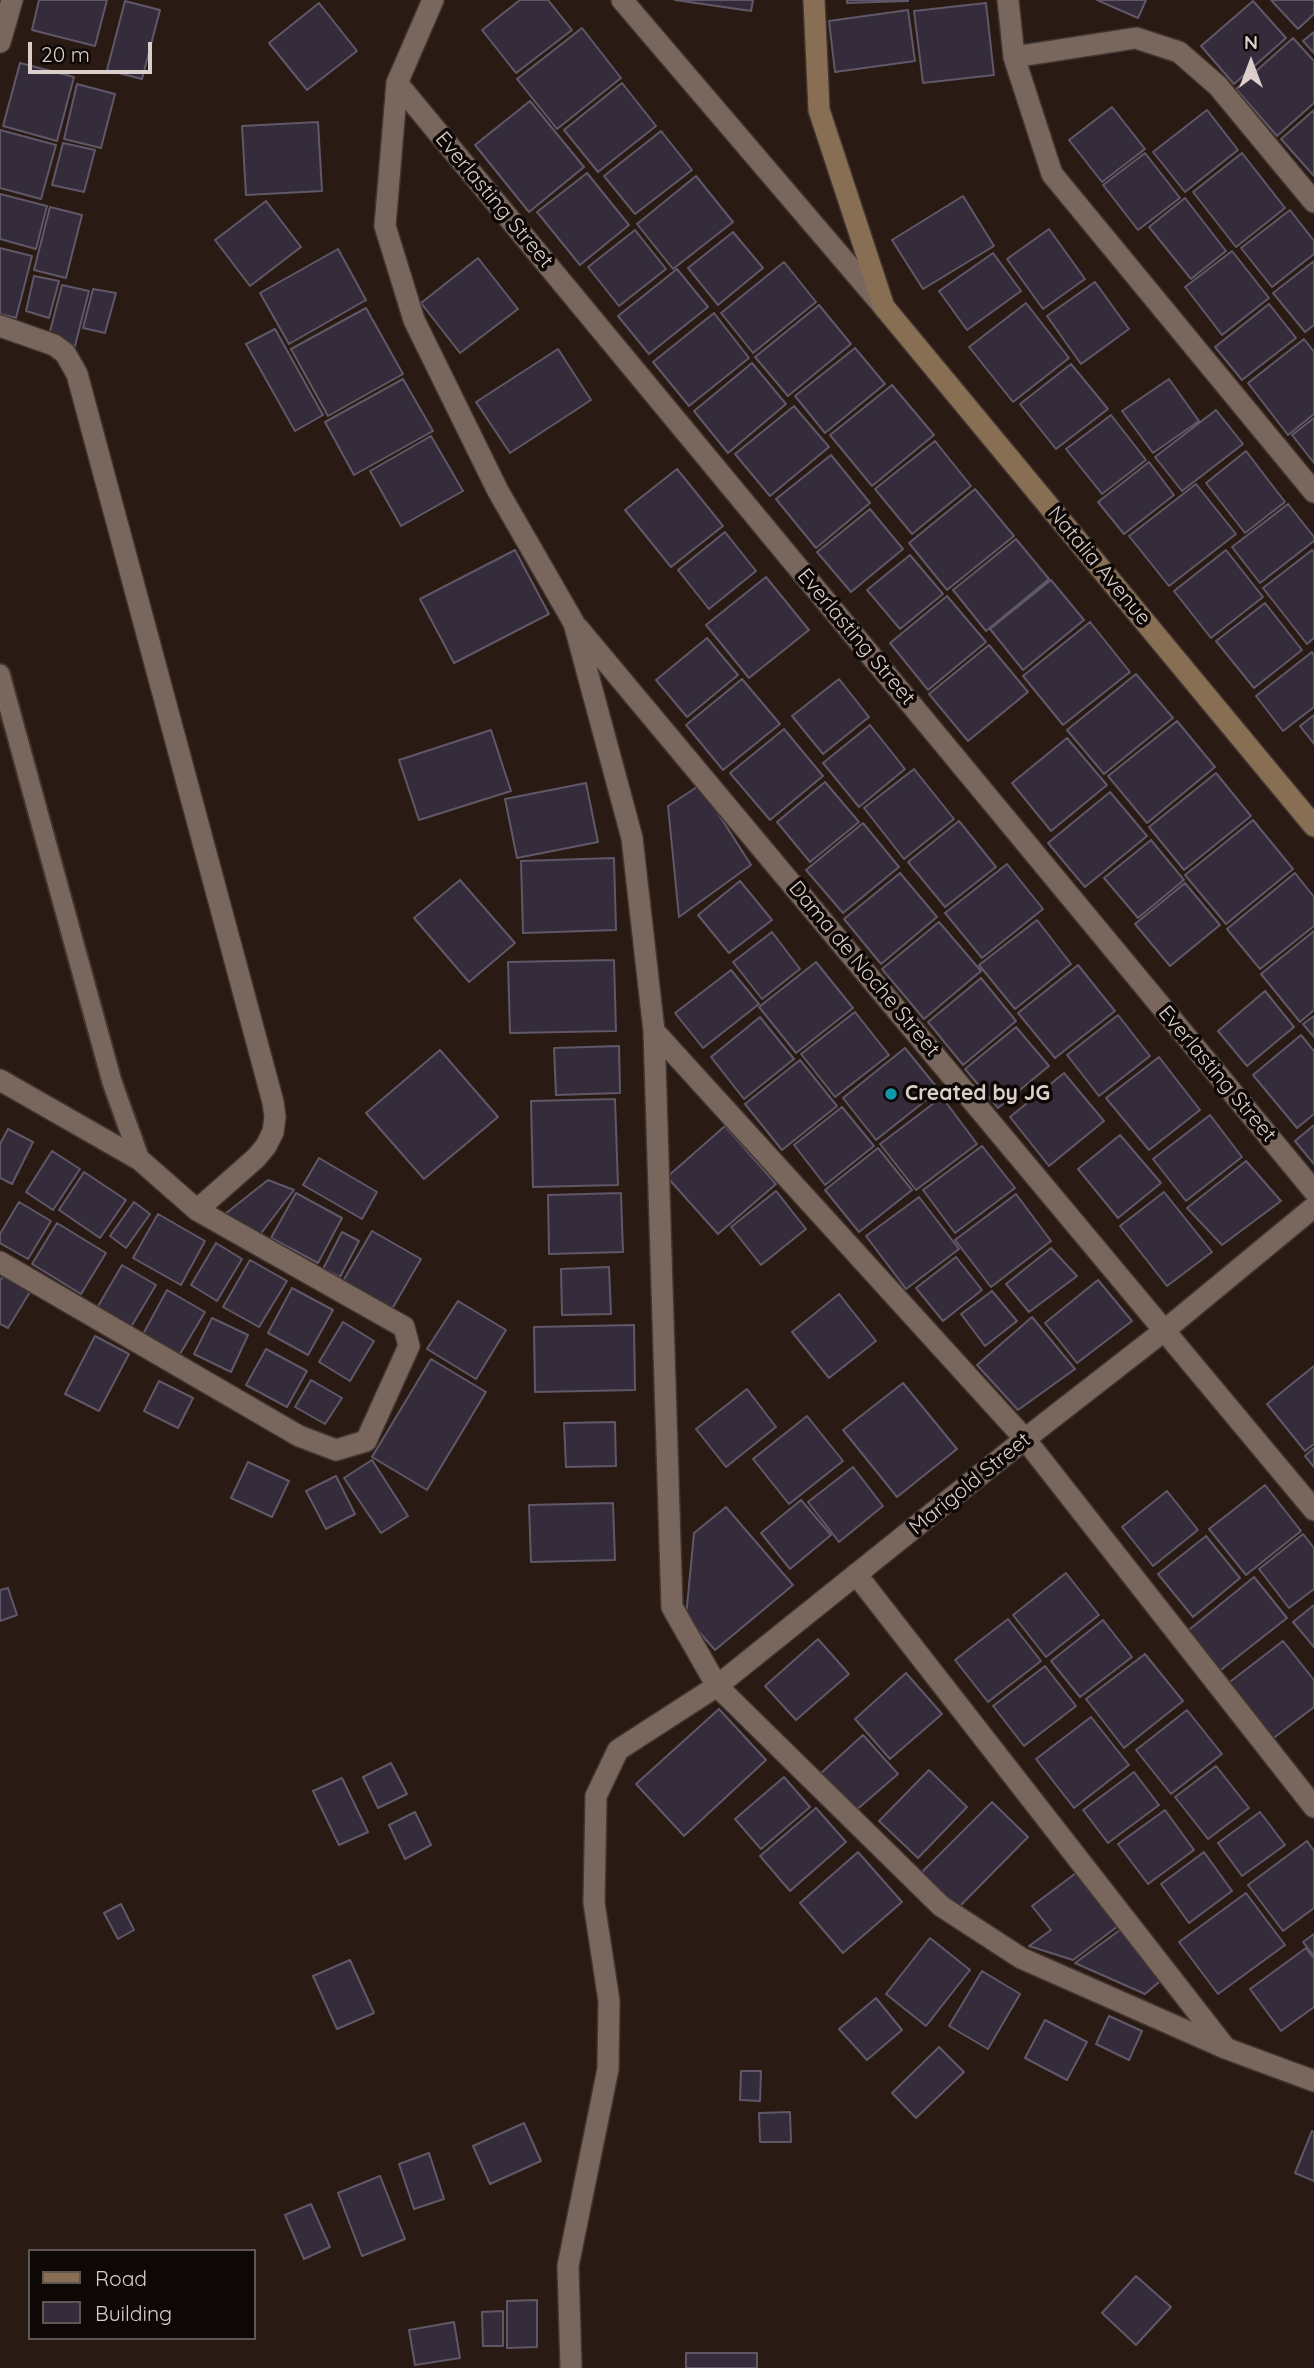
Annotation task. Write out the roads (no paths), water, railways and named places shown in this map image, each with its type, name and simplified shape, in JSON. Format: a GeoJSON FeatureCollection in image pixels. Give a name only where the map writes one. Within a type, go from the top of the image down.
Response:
{"type":"FeatureCollection","features":[{"type":"Feature","properties":{"kind":"street"},"geometry":{"type":"LineString","coordinates":[[0,41],[12,0]]}},
{"type":"Feature","properties":{"kind":"street"},"geometry":{"type":"LineString","coordinates":[[433,0],[397,83],[385,226],[414,320],[498,491],[574,623],[632,838],[654,1031],[672,1607],[717,1686],[941,1906],[1021,1958],[1225,2048],[1314,2081]]}},
{"type":"Feature","properties":{"kind":"street"},"geometry":{"type":"LineString","coordinates":[[622,0],[884,307]]}},
{"type":"Feature","properties":{"kind":"street"},"geometry":{"type":"LineString","coordinates":[[814,0],[818,110],[884,307]]}},
{"type":"Feature","properties":{"kind":"street"},"geometry":{"type":"LineString","coordinates":[[1008,0],[1014,57],[1052,174],[1314,492]]}},
{"type":"Feature","properties":{"kind":"street"},"geometry":{"type":"LineString","coordinates":[[1014,57],[1136,38],[1179,52],[1218,86],[1314,202]]}},
{"type":"Feature","properties":{"kind":"street","name":"Everlasting Street"},"geometry":{"type":"LineString","coordinates":[[397,83],[1314,1191]]}},
{"type":"Feature","properties":{"kind":"street","name":"Natalia Avenue"},"geometry":{"type":"LineString","coordinates":[[884,307],[1314,826]]}},
{"type":"Feature","properties":{"kind":"street"},"geometry":{"type":"LineString","coordinates":[[0,326],[54,345],[65,353],[77,374],[273,1102],[273,1132],[267,1146],[197,1210]]}},
{"type":"Feature","properties":{"kind":"street","name":"Dama de Noche Street"},"geometry":{"type":"LineString","coordinates":[[574,623],[1314,1510]]}},
{"type":"Feature","properties":{"kind":"street"},"geometry":{"type":"LineString","coordinates":[[654,1031],[1025,1439],[1314,1807]]}},
{"type":"Feature","properties":{"kind":"street"},"geometry":{"type":"LineString","coordinates":[[0,1080],[140,1160],[197,1210],[404,1327],[409,1346],[366,1441],[336,1450],[299,1436],[0,1262]]}},
{"type":"Feature","properties":{"kind":"street","name":"Marigold Street"},"geometry":{"type":"LineString","coordinates":[[571,2368],[568,2266],[608,2069],[609,2001],[594,1903],[596,1796],[618,1750],[717,1686],[1165,1330],[1314,1208]]}},
{"type":"Feature","properties":{"kind":"street"},"geometry":{"type":"LineString","coordinates":[[856,1574],[1225,2048]]}},
{"type":"Feature","properties":{"kind":"lane"},"geometry":{"type":"LineString","coordinates":[[0,674],[111,1082],[140,1160]]}},
{"type":"Feature","properties":{"kind":"place","name":"Created by JG"},"geometry":{"type":"Point","coordinates":[891,1094]}}]}
